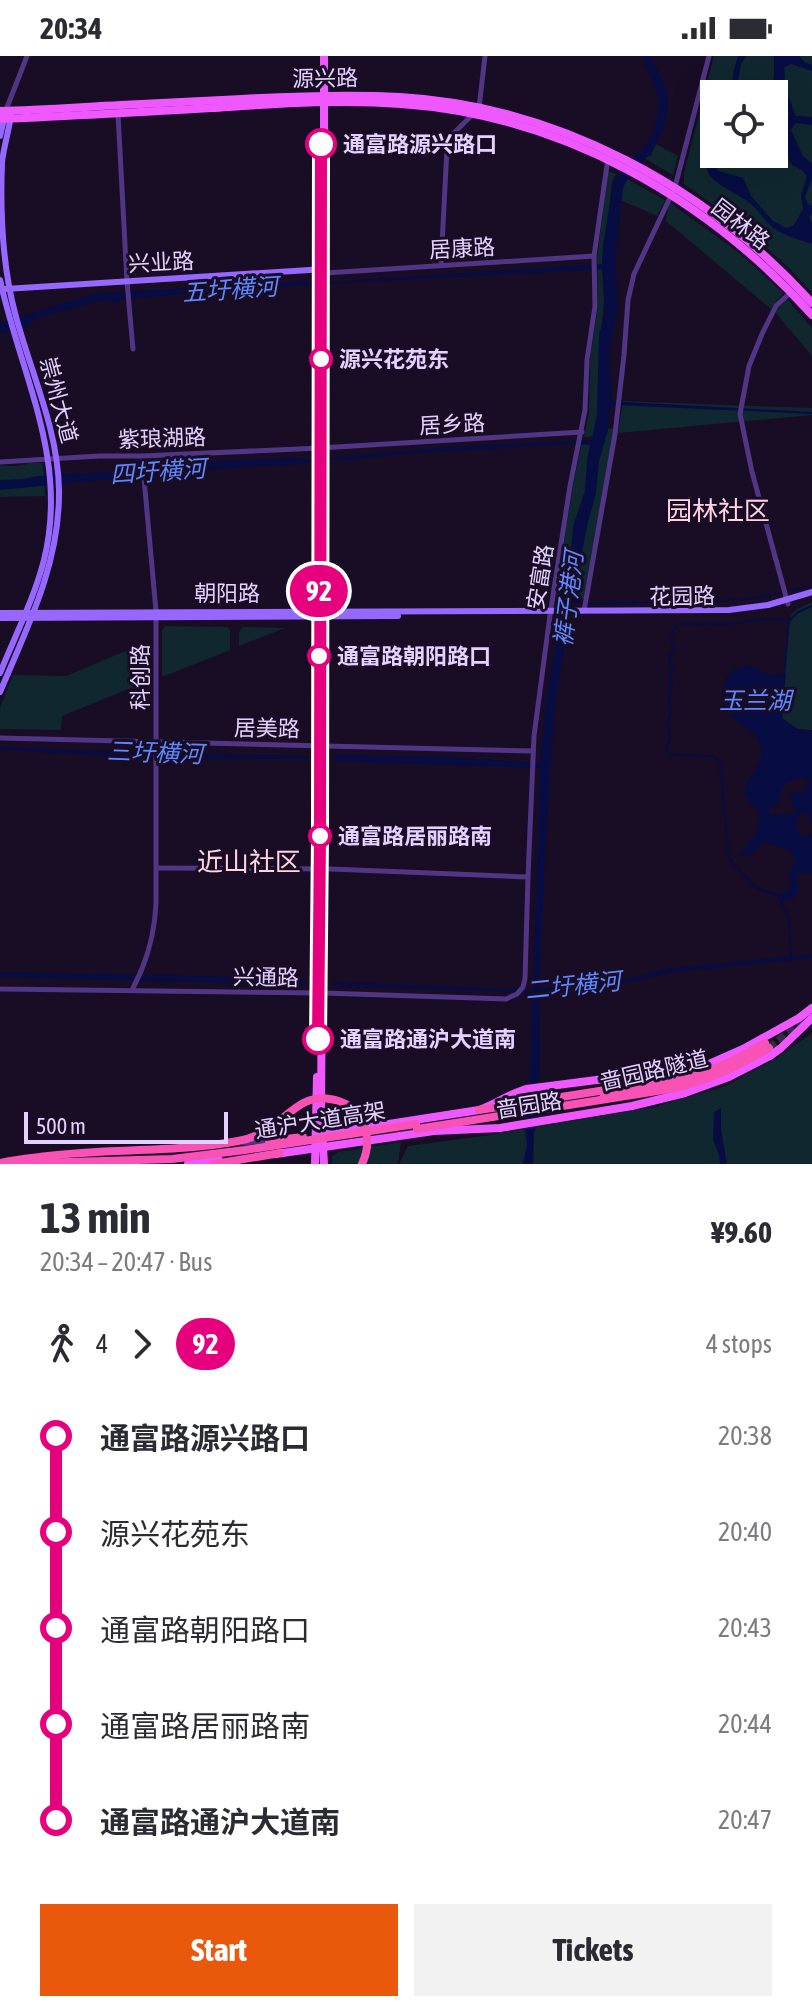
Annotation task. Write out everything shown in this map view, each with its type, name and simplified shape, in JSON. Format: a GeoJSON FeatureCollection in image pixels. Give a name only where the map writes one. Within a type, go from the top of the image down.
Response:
{"type":"FeatureCollection","features":[{"type":"Feature","properties":{"kind":"highway","name":"啬园路隧道"},"geometry":{"type":"LineString","coordinates":[[538,1111],[656,1089],[708,1072],[767,1045]]}},
{"type":"Feature","properties":{"kind":"highway"},"geometry":{"type":"LineString","coordinates":[[479,1110],[524,1113],[625,1088],[656,1089]]}},
{"type":"Feature","properties":{"kind":"highway"},"geometry":{"type":"LineString","coordinates":[[434,1131],[524,1113],[630,1099],[656,1089]]}},
{"type":"Feature","properties":{"kind":"highway"},"geometry":{"type":"LineString","coordinates":[[0,1162],[77,1152],[164,1149],[238,1141],[267,1129],[303,1103],[325,1098],[351,1108],[365,1125],[368,1144],[362,1164]]}},
{"type":"Feature","properties":{"kind":"highway","name":"通沪大道高架"},"geometry":{"type":"LineString","coordinates":[[8,1164],[172,1159],[524,1113]]}},
{"type":"Feature","properties":{"kind":"highway","name":"通沪大道高架"},"geometry":{"type":"LineString","coordinates":[[147,1164],[247,1154],[416,1126]]}},
{"type":"Feature","properties":{"kind":"highway"},"geometry":{"type":"LineString","coordinates":[[34,1163],[85,1157],[172,1154],[303,1137]]}},
{"type":"Feature","properties":{"kind":"highway"},"geometry":{"type":"LineString","coordinates":[[214,1164],[280,1153]]}},
{"type":"Feature","properties":{"kind":"main road"},"geometry":{"type":"LineString","coordinates":[[322,56],[321,1112],[318,1134],[324,1164]]}},
{"type":"Feature","properties":{"kind":"main road","name":"源兴路"},"geometry":{"type":"LineString","coordinates":[[5,115],[323,98],[403,97],[458,103],[476,112],[526,120],[595,145],[633,167]]}},
{"type":"Feature","properties":{"kind":"main road","name":"源兴路"},"geometry":{"type":"LineString","coordinates":[[5,115],[119,114],[323,98]]}},
{"type":"Feature","properties":{"kind":"main road"},"geometry":{"type":"LineString","coordinates":[[0,136],[5,115]]}},
{"type":"Feature","properties":{"kind":"main road","name":"崇州大道"},"geometry":{"type":"LineString","coordinates":[[4,291],[0,213],[5,115]]}},
{"type":"Feature","properties":{"kind":"main road","name":"园林路"},"geometry":{"type":"LineString","coordinates":[[633,167],[673,191],[812,303]]}},
{"type":"Feature","properties":{"kind":"main road","name":"兴业路"},"geometry":{"type":"LineString","coordinates":[[4,291],[324,276]]}},
{"type":"Feature","properties":{"kind":"main road","name":"崇州大道"},"geometry":{"type":"LineString","coordinates":[[0,280],[45,410],[59,506],[46,583],[0,692]]}},
{"type":"Feature","properties":{"kind":"main road","name":"园林路"},"geometry":{"type":"LineString","coordinates":[[794,289],[812,315]]}},
{"type":"Feature","properties":{"kind":"main road","name":"崇州大道"},"geometry":{"type":"LineString","coordinates":[[0,673],[44,558],[55,487]]}},
{"type":"Feature","properties":{"kind":"main road","name":"花园路"},"geometry":{"type":"LineString","coordinates":[[550,613],[729,613],[812,594]]}},
{"type":"Feature","properties":{"kind":"main road","name":"花园路"},"geometry":{"type":"LineString","coordinates":[[574,613],[729,610],[787,602]]}},
{"type":"Feature","properties":{"kind":"main road","name":"朝阳路"},"geometry":{"type":"LineString","coordinates":[[0,615],[550,613]]}},
{"type":"Feature","properties":{"kind":"main road","name":"啬园路"},"geometry":{"type":"LineString","coordinates":[[0,1162],[135,1158],[208,1152],[479,1110],[526,1089],[612,1078],[652,1080],[691,1071],[743,1049],[812,1008]]}},
{"type":"Feature","properties":{"kind":"main road","name":"啬园路"},"geometry":{"type":"LineString","coordinates":[[538,1111],[632,1106],[711,1085],[770,1056],[812,1018]]}},
{"type":"Feature","properties":{"kind":"main road"},"geometry":{"type":"LineString","coordinates":[[188,1164],[434,1131]]}},
{"type":"Feature","properties":{"kind":"main road"},"geometry":{"type":"LineString","coordinates":[[315,1164],[319,1148]]}},
{"type":"Feature","properties":{"kind":"street"},"geometry":{"type":"LineString","coordinates":[[5,115],[27,56]]}},
{"type":"Feature","properties":{"kind":"street"},"geometry":{"type":"LineString","coordinates":[[441,265],[447,148],[450,137],[476,112],[485,56]]}},
{"type":"Feature","properties":{"kind":"street"},"geometry":{"type":"LineString","coordinates":[[584,611],[618,404],[628,300],[634,274],[673,191],[709,56]]}},
{"type":"Feature","properties":{"kind":"street"},"geometry":{"type":"LineString","coordinates":[[119,114],[133,349]]}},
{"type":"Feature","properties":{"kind":"street","name":"安富路"},"geometry":{"type":"LineString","coordinates":[[506,999],[517,994],[525,979],[533,751],[550,613],[585,410],[587,360],[595,306],[594,256],[610,156]]}},
{"type":"Feature","properties":{"kind":"street","name":"居康路"},"geometry":{"type":"LineString","coordinates":[[324,276],[594,256]]}},
{"type":"Feature","properties":{"kind":"street"},"geometry":{"type":"LineString","coordinates":[[787,602],[752,472],[740,410],[749,366],[762,334],[776,306],[794,289]]}},
{"type":"Feature","properties":{"kind":"street","name":"居乡路"},"geometry":{"type":"LineString","coordinates":[[322,448],[582,432]]}},
{"type":"Feature","properties":{"kind":"street","name":"紫琅湖路"},"geometry":{"type":"LineString","coordinates":[[0,462],[322,448]]}},
{"type":"Feature","properties":{"kind":"street","name":"科创路"},"geometry":{"type":"LineString","coordinates":[[132,990],[147,956],[155,921],[157,868],[156,614],[142,456]]}},
{"type":"Feature","properties":{"kind":"street","name":"居美路"},"geometry":{"type":"LineString","coordinates":[[0,738],[533,751]]}},
{"type":"Feature","properties":{"kind":"street"},"geometry":{"type":"LineString","coordinates":[[157,868],[528,877]]}},
{"type":"Feature","properties":{"kind":"street","name":"兴通路"},"geometry":{"type":"LineString","coordinates":[[0,987],[506,999]]}},
{"type":"Feature","properties":{"kind":"street"},"geometry":{"type":"LineString","coordinates":[[84,1160],[100,1155],[172,1151],[318,1134]]}},
{"type":"Feature","properties":{"kind":"street"},"geometry":{"type":"LineString","coordinates":[[235,1164],[260,1158]]}},
{"type":"Feature","properties":{"kind":"shaded area"},"geometry":{"type":"Polygon","coordinates":[[[714,56],[812,56],[812,293],[747,230],[684,184],[700,111],[700,168],[788,168],[788,80],[708,80],[714,56]]]}},
{"type":"Feature","properties":{"kind":"shaded area"},"geometry":{"type":"Polygon","coordinates":[[[656,144],[678,156],[673,175],[646,159],[651,156],[656,144]]]}},
{"type":"Feature","properties":{"kind":"shaded area"},"geometry":{"type":"Polygon","coordinates":[[[608,171],[616,174],[612,182],[602,271],[601,403],[595,436],[584,437],[589,413],[590,359],[598,306],[597,258],[608,171]]]}},
{"type":"Feature","properties":{"kind":"shaded area"},"geometry":{"type":"Polygon","coordinates":[[[627,179],[665,200],[657,216],[618,199],[627,179]]]}},
{"type":"Feature","properties":{"kind":"shaded area"},"geometry":{"type":"Polygon","coordinates":[[[669,202],[738,252],[783,293],[771,309],[666,221],[669,202]]]}},
{"type":"Feature","properties":{"kind":"shaded area"},"geometry":{"type":"Polygon","coordinates":[[[787,299],[812,328],[812,356],[775,312],[787,299]]]}},
{"type":"Feature","properties":{"kind":"shaded area"},"geometry":{"type":"Polygon","coordinates":[[[623,401],[812,408],[812,415],[618,433],[623,401]]]}},
{"type":"Feature","properties":{"kind":"shaded area"},"geometry":{"type":"Polygon","coordinates":[[[605,428],[614,429],[584,599],[574,597],[579,579],[580,546],[605,428]]]}},
{"type":"Feature","properties":{"kind":"shaded area"},"geometry":{"type":"Polygon","coordinates":[[[582,442],[594,442],[585,491],[573,527],[568,596],[565,606],[554,606],[573,486],[582,442]]]}},
{"type":"Feature","properties":{"kind":"shaded area"},"geometry":{"type":"Polygon","coordinates":[[[42,463],[45,496],[0,497],[0,465],[42,463]]]}},
{"type":"Feature","properties":{"kind":"shaded area"},"geometry":{"type":"Polygon","coordinates":[[[812,602],[812,781],[776,723],[791,615],[812,602]]]}},
{"type":"Feature","properties":{"kind":"shaded area"},"geometry":{"type":"Polygon","coordinates":[[[165,626],[227,627],[230,630],[230,650],[162,677],[162,630],[165,626]]]}},
{"type":"Feature","properties":{"kind":"shaded area"},"geometry":{"type":"Polygon","coordinates":[[[243,627],[285,628],[239,646],[239,632],[243,627]]]}},
{"type":"Feature","properties":{"kind":"shaded area"},"geometry":{"type":"Polygon","coordinates":[[[147,642],[148,681],[62,716],[61,730],[0,729],[0,708],[13,675],[66,676],[147,642]]]}},
{"type":"Feature","properties":{"kind":"shaded area"},"geometry":{"type":"Polygon","coordinates":[[[812,1033],[812,1164],[399,1164],[408,1146],[655,1107],[726,1086],[772,1061],[812,1033]]]}},
{"type":"Feature","properties":{"kind":"shaded area"},"geometry":{"type":"Polygon","coordinates":[[[401,1142],[398,1164],[332,1164],[332,1157],[338,1152],[401,1142]]]}},
{"type":"Feature","properties":{"kind":"water"},"geometry":{"type":"Polygon","coordinates":[[[642,56],[651,56],[668,104],[663,129],[655,146],[623,188],[615,260],[618,307],[609,355],[612,399],[615,402],[812,414],[610,407],[554,713],[545,853],[536,1127],[533,1164],[523,1164],[527,1145],[525,1129],[530,1076],[530,994],[333,986],[333,982],[533,990],[540,768],[335,761],[334,755],[448,757],[540,763],[558,628],[568,596],[573,527],[585,491],[590,445],[329,460],[451,447],[592,440],[597,414],[599,334],[605,315],[603,269],[273,287],[121,299],[112,303],[110,300],[98,301],[37,318],[28,326],[0,334],[0,323],[98,293],[602,264],[614,179],[645,146],[657,118],[659,98],[642,56]]]}},
{"type":"Feature","properties":{"kind":"water"},"geometry":{"type":"Polygon","coordinates":[[[738,56],[746,56],[738,80],[733,80],[738,56]]]}},
{"type":"Feature","properties":{"kind":"water"},"geometry":{"type":"Polygon","coordinates":[[[774,56],[800,56],[812,65],[812,71],[791,64],[784,67],[784,80],[773,80],[774,56]]]}},
{"type":"Feature","properties":{"kind":"water"},"geometry":{"type":"Polygon","coordinates":[[[788,98],[796,116],[812,117],[812,125],[796,123],[791,130],[803,156],[812,164],[812,179],[805,197],[812,206],[809,217],[812,244],[778,231],[749,202],[712,178],[707,168],[717,168],[743,178],[751,196],[773,221],[787,228],[794,225],[803,209],[801,196],[807,176],[789,160],[788,98]]]}},
{"type":"Feature","properties":{"kind":"water","name":"四圩横河"},"geometry":{"type":"Polygon","coordinates":[[[301,458],[316,461],[0,490],[0,480],[37,476],[148,470],[188,462],[301,458]]]}},
{"type":"Feature","properties":{"kind":"water","name":"玉兰湖"},"geometry":{"type":"Polygon","coordinates":[[[742,667],[752,667],[774,675],[786,673],[783,719],[798,729],[812,730],[812,825],[803,812],[799,814],[796,825],[803,836],[812,833],[812,873],[798,873],[798,893],[784,901],[778,895],[785,893],[792,885],[789,874],[796,862],[790,850],[763,842],[753,853],[741,855],[757,834],[759,810],[744,793],[762,754],[758,739],[725,707],[723,698],[727,677],[742,667]],[[804,777],[785,783],[779,800],[770,809],[771,816],[796,812],[791,795],[795,791],[804,793],[809,782],[804,777]]]}},
{"type":"Feature","properties":{"kind":"water"},"geometry":{"type":"Polygon","coordinates":[[[0,747],[309,756],[309,759],[150,758],[0,750],[0,747]]]}},
{"type":"Feature","properties":{"kind":"water"},"geometry":{"type":"Polygon","coordinates":[[[0,972],[298,978],[308,982],[308,985],[0,977],[0,972]]]}},
{"type":"Feature","properties":{"kind":"water"},"geometry":{"type":"Polygon","coordinates":[[[721,1108],[727,1164],[720,1164],[713,1139],[714,1112],[721,1108]]]}},
{"type":"Feature","properties":{"kind":"waterway"},"geometry":{"type":"LineString","coordinates":[[788,591],[810,586]]}},
{"type":"Feature","properties":{"kind":"waterway","name":"裤子港河"},"geometry":{"type":"LineString","coordinates":[[571,600],[596,603],[710,602],[780,593]]}},
{"type":"Feature","properties":{"kind":"waterway"},"geometry":{"type":"LineString","coordinates":[[784,676],[789,621],[798,612],[812,606]]}},
{"type":"Feature","properties":{"kind":"waterway"},"geometry":{"type":"LineString","coordinates":[[789,621],[770,619],[679,624],[673,630],[674,648],[669,660],[673,669],[670,677],[672,688],[668,700],[671,713],[667,724],[670,738],[666,749],[673,755],[715,756],[720,764],[729,858],[756,888],[777,895],[788,915],[791,957]]}},
{"type":"Feature","properties":{"kind":"waterway","name":"二圩横河"},"geometry":{"type":"LineString","coordinates":[[535,992],[635,979],[668,971],[812,956]]}},
{"type":"Feature","properties":{"kind":"tunnel"},"geometry":{"type":"LineString","coordinates":[[769,1048],[803,1022]]}},
{"type":"Feature","properties":{"kind":"bus line","name":"92"},"geometry":{"type":"LineString","coordinates":[[318,1039],[321,144]]}},
{"type":"Feature","properties":{"kind":"place","name":"通富路源兴路口"},"geometry":{"type":"Point","coordinates":[321,144]}},
{"type":"Feature","properties":{"kind":"place","name":"源兴花苑东"},"geometry":{"type":"Point","coordinates":[321,359]}},
{"type":"Feature","properties":{"kind":"place","name":"通富路朝阳路口"},"geometry":{"type":"Point","coordinates":[319,656]}},
{"type":"Feature","properties":{"kind":"place","name":"通富路居丽路南"},"geometry":{"type":"Point","coordinates":[320,836]}},
{"type":"Feature","properties":{"kind":"place","name":"通富路通沪大道南"},"geometry":{"type":"Point","coordinates":[318,1039]}},
{"type":"Feature","properties":{"kind":"district","name":"园林社区"},"geometry":{"type":"Point","coordinates":[718,511]}},
{"type":"Feature","properties":{"kind":"district","name":"近山社区"},"geometry":{"type":"Point","coordinates":[249,862]}},
{"type":"Feature","properties":{"kind":"water label","name":"五圩横河"},"geometry":{"type":"Point","coordinates":[230,290]}},
{"type":"Feature","properties":{"kind":"water label","name":"三圩横河"},"geometry":{"type":"Point","coordinates":[155,753]}}]}
